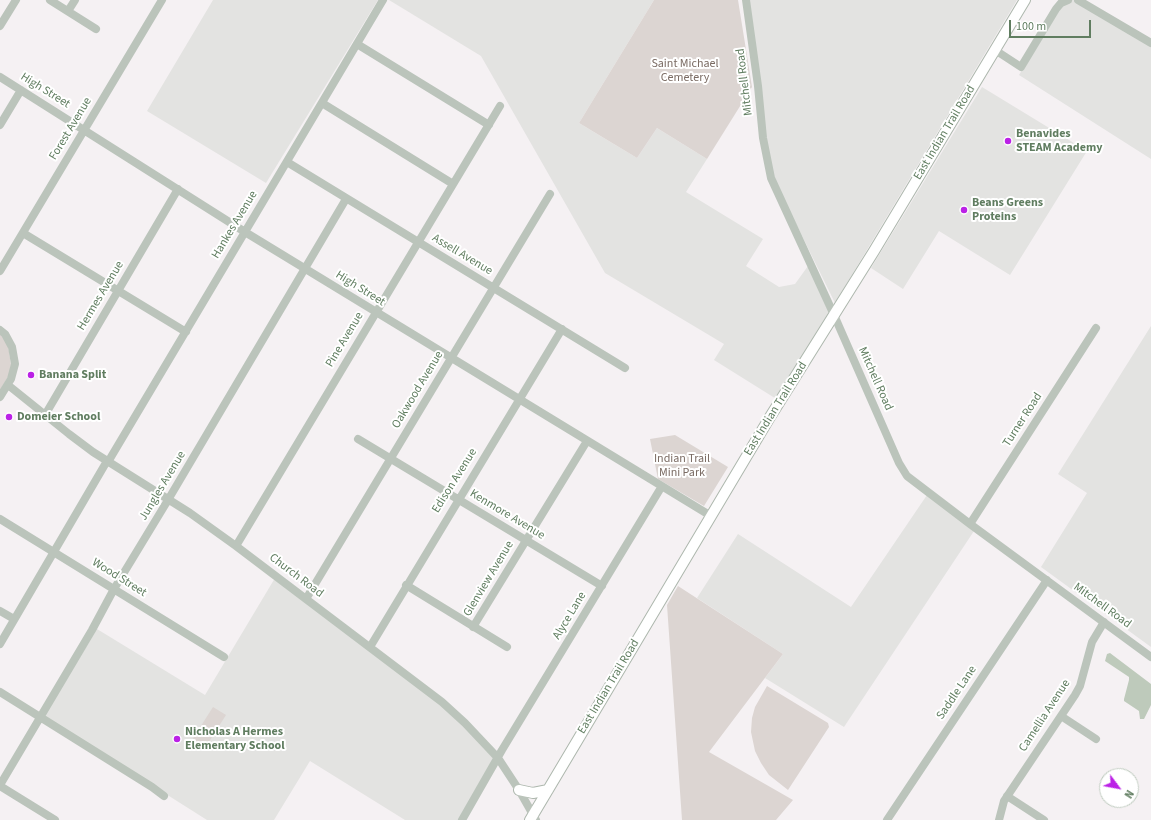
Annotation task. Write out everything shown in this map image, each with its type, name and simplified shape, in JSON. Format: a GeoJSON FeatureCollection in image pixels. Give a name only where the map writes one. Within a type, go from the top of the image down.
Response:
{"type":"FeatureCollection","features":[{"type":"Feature","properties":{"kind":"main road","name":"East Indian Trail Road"},"geometry":{"type":"LineString","coordinates":[[533,818],[548,790],[711,516],[1025,0]]}},
{"type":"Feature","properties":{"kind":"main road"},"geometry":{"type":"LineString","coordinates":[[519,790],[533,793],[548,790]]}},
{"type":"Feature","properties":{"kind":"street"},"geometry":{"type":"LineString","coordinates":[[0,26],[16,0]]}},
{"type":"Feature","properties":{"kind":"street"},"geometry":{"type":"LineString","coordinates":[[50,0],[96,29]]}},
{"type":"Feature","properties":{"kind":"street"},"geometry":{"type":"LineString","coordinates":[[68,11],[75,0]]}},
{"type":"Feature","properties":{"kind":"street","name":"Forest Avenue"},"geometry":{"type":"LineString","coordinates":[[0,271],[162,0]]}},
{"type":"Feature","properties":{"kind":"street","name":"Hankes Avenue"},"geometry":{"type":"LineString","coordinates":[[0,644],[383,0]]}},
{"type":"Feature","properties":{"kind":"street","name":"Mitchell Road"},"geometry":{"type":"LineString","coordinates":[[746,0],[758,86],[763,138],[771,178],[907,476],[1151,657]]}},
{"type":"Feature","properties":{"kind":"street"},"geometry":{"type":"LineString","coordinates":[[995,50],[1021,66],[1056,9],[1061,2],[1068,0]]}},
{"type":"Feature","properties":{"kind":"street"},"geometry":{"type":"LineString","coordinates":[[1078,0],[1151,43]]}},
{"type":"Feature","properties":{"kind":"street"},"geometry":{"type":"LineString","coordinates":[[357,44],[489,124]]}},
{"type":"Feature","properties":{"kind":"street","name":"High Street"},"geometry":{"type":"LineString","coordinates":[[0,77],[376,313],[711,516]]}},
{"type":"Feature","properties":{"kind":"street"},"geometry":{"type":"LineString","coordinates":[[0,125],[21,90]]}},
{"type":"Feature","properties":{"kind":"street"},"geometry":{"type":"LineString","coordinates":[[322,103],[453,184]]}},
{"type":"Feature","properties":{"kind":"street","name":"Pine Avenue"},"geometry":{"type":"LineString","coordinates":[[236,546],[500,106]]}},
{"type":"Feature","properties":{"kind":"street","name":"Assell Avenue"},"geometry":{"type":"LineString","coordinates":[[287,162],[626,368]]}},
{"type":"Feature","properties":{"kind":"street","name":"Hermes Avenue"},"geometry":{"type":"LineString","coordinates":[[44,415],[178,190]]}},
{"type":"Feature","properties":{"kind":"street","name":"Oakwood Avenue"},"geometry":{"type":"LineString","coordinates":[[306,599],[550,194]]}},
{"type":"Feature","properties":{"kind":"street","name":"Jungles Avenue"},"geometry":{"type":"LineString","coordinates":[[0,786],[92,630],[114,589],[346,199]]}},
{"type":"Feature","properties":{"kind":"street"},"geometry":{"type":"LineString","coordinates":[[23,232],[186,332]]}},
{"type":"Feature","properties":{"kind":"street","name":"Turner Road"},"geometry":{"type":"LineString","coordinates":[[970,524],[1096,328]]}},
{"type":"Feature","properties":{"kind":"street","name":"Edison Avenue"},"geometry":{"type":"LineString","coordinates":[[370,647],[406,585],[562,329]]}},
{"type":"Feature","properties":{"kind":"street"},"geometry":{"type":"LineString","coordinates":[[0,330],[9,341],[14,352],[14,370],[8,385],[0,397]]}},
{"type":"Feature","properties":{"kind":"street","name":"Church Road"},"geometry":{"type":"LineString","coordinates":[[8,385],[69,434],[108,461],[190,513],[236,546],[442,702],[465,723],[498,758],[519,790],[533,818]]}},
{"type":"Feature","properties":{"kind":"street","name":"Kenmore Avenue"},"geometry":{"type":"LineString","coordinates":[[358,439],[602,586]]}},
{"type":"Feature","properties":{"kind":"street","name":"Glenview Avenue"},"geometry":{"type":"LineString","coordinates":[[474,627],[588,441]]}},
{"type":"Feature","properties":{"kind":"street","name":"Alyce Lane"},"geometry":{"type":"LineString","coordinates":[[462,820],[662,486]]}},
{"type":"Feature","properties":{"kind":"street","name":"Wood Street"},"geometry":{"type":"LineString","coordinates":[[0,520],[224,657]]}},
{"type":"Feature","properties":{"kind":"street","name":"Saddle Lane"},"geometry":{"type":"LineString","coordinates":[[887,820],[1047,580]]}},
{"type":"Feature","properties":{"kind":"street"},"geometry":{"type":"LineString","coordinates":[[406,585],[507,647]]}},
{"type":"Feature","properties":{"kind":"street"},"geometry":{"type":"LineString","coordinates":[[0,611],[14,620]]}},
{"type":"Feature","properties":{"kind":"street","name":"Camellia Avenue"},"geometry":{"type":"LineString","coordinates":[[999,820],[1004,801],[1007,796],[1080,686],[1092,642],[1104,622]]}},
{"type":"Feature","properties":{"kind":"street"},"geometry":{"type":"LineString","coordinates":[[0,692],[152,786],[164,796]]}},
{"type":"Feature","properties":{"kind":"street"},"geometry":{"type":"LineString","coordinates":[[1061,716],[1096,739]]}},
{"type":"Feature","properties":{"kind":"street"},"geometry":{"type":"LineString","coordinates":[[0,786],[55,820]]}},
{"type":"Feature","properties":{"kind":"street"},"geometry":{"type":"LineString","coordinates":[[1007,796],[1044,820]]}},
{"type":"Feature","properties":{"kind":"shaded area"},"geometry":{"type":"Polygon","coordinates":[[[213,0],[378,0],[266,183],[147,111],[213,0]]]}},
{"type":"Feature","properties":{"kind":"shaded area"},"geometry":{"type":"Polygon","coordinates":[[[389,0],[654,0],[579,123],[637,158],[657,128],[707,159],[686,192],[763,239],[746,266],[779,287],[795,284],[808,266],[830,315],[778,400],[714,360],[724,344],[605,273],[481,56],[389,0]]]}},
{"type":"Feature","properties":{"kind":"shaded area"},"geometry":{"type":"Polygon","coordinates":[[[746,0],[1017,0],[835,303],[775,181],[765,134],[746,0]]]}},
{"type":"Feature","properties":{"kind":"shaded area"},"geometry":{"type":"Polygon","coordinates":[[[1065,0],[1073,0],[1151,47],[1151,159],[1019,75],[1065,0]]]}},
{"type":"Feature","properties":{"kind":"shaded area"},"geometry":{"type":"Polygon","coordinates":[[[982,87],[1087,151],[1010,275],[939,231],[903,289],[871,268],[982,87]]]}},
{"type":"Feature","properties":{"kind":"shaded area"},"geometry":{"type":"Polygon","coordinates":[[[1151,326],[1151,647],[1041,567],[1087,493],[1058,474],[1151,326]]]}},
{"type":"Feature","properties":{"kind":"shaded area"},"geometry":{"type":"Polygon","coordinates":[[[927,495],[974,531],[844,727],[765,678],[783,654],[697,598],[738,534],[851,607],[927,495]]]}},
{"type":"Feature","properties":{"kind":"shaded area"},"geometry":{"type":"Polygon","coordinates":[[[275,578],[441,704],[496,758],[459,820],[405,820],[310,761],[274,820],[207,820],[44,717],[97,629],[205,695],[275,578]]]}},
{"type":"Feature","properties":{"kind":"shaded area"},"geometry":{"type":"Polygon","coordinates":[[[1110,653],[1151,684],[1151,705],[1144,719],[1140,719],[1139,711],[1124,701],[1129,677],[1105,661],[1107,654],[1110,653]]]}},
{"type":"Feature","properties":{"kind":"green space","name":"Saint Michael Cemetery"},"geometry":{"type":"Polygon","coordinates":[[[654,0],[738,0],[752,87],[707,159],[657,128],[637,158],[579,123],[654,0]]]}},
{"type":"Feature","properties":{"kind":"green space"},"geometry":{"type":"Polygon","coordinates":[[[0,333],[8,345],[11,365],[9,375],[0,390],[0,333]]]}},
{"type":"Feature","properties":{"kind":"green space","name":"Indian Trail Mini Park"},"geometry":{"type":"Polygon","coordinates":[[[675,435],[728,467],[704,506],[658,479],[650,439],[675,435]]]}},
{"type":"Feature","properties":{"kind":"green space"},"geometry":{"type":"Polygon","coordinates":[[[678,586],[783,654],[709,752],[793,800],[776,820],[682,820],[667,605],[678,586]]]}},
{"type":"Feature","properties":{"kind":"green space"},"geometry":{"type":"Polygon","coordinates":[[[767,686],[828,723],[829,727],[788,790],[769,775],[761,763],[755,751],[751,732],[752,718],[755,707],[767,686]]]}},
{"type":"Feature","properties":{"kind":"green space"},"geometry":{"type":"Polygon","coordinates":[[[213,707],[226,715],[205,748],[192,740],[213,707]]]}},
{"type":"Feature","properties":{"kind":"place","name":"Benavides STEAM Academy"},"geometry":{"type":"Point","coordinates":[1008,141]}},
{"type":"Feature","properties":{"kind":"place","name":"Beans Greens Proteins"},"geometry":{"type":"Point","coordinates":[964,210]}},
{"type":"Feature","properties":{"kind":"place","name":"Banana Split"},"geometry":{"type":"Point","coordinates":[31,375]}},
{"type":"Feature","properties":{"kind":"place","name":"Domeier School"},"geometry":{"type":"Point","coordinates":[9,417]}},
{"type":"Feature","properties":{"kind":"place","name":"Nicholas A Hermes Elementary School"},"geometry":{"type":"Point","coordinates":[177,739]}}]}
